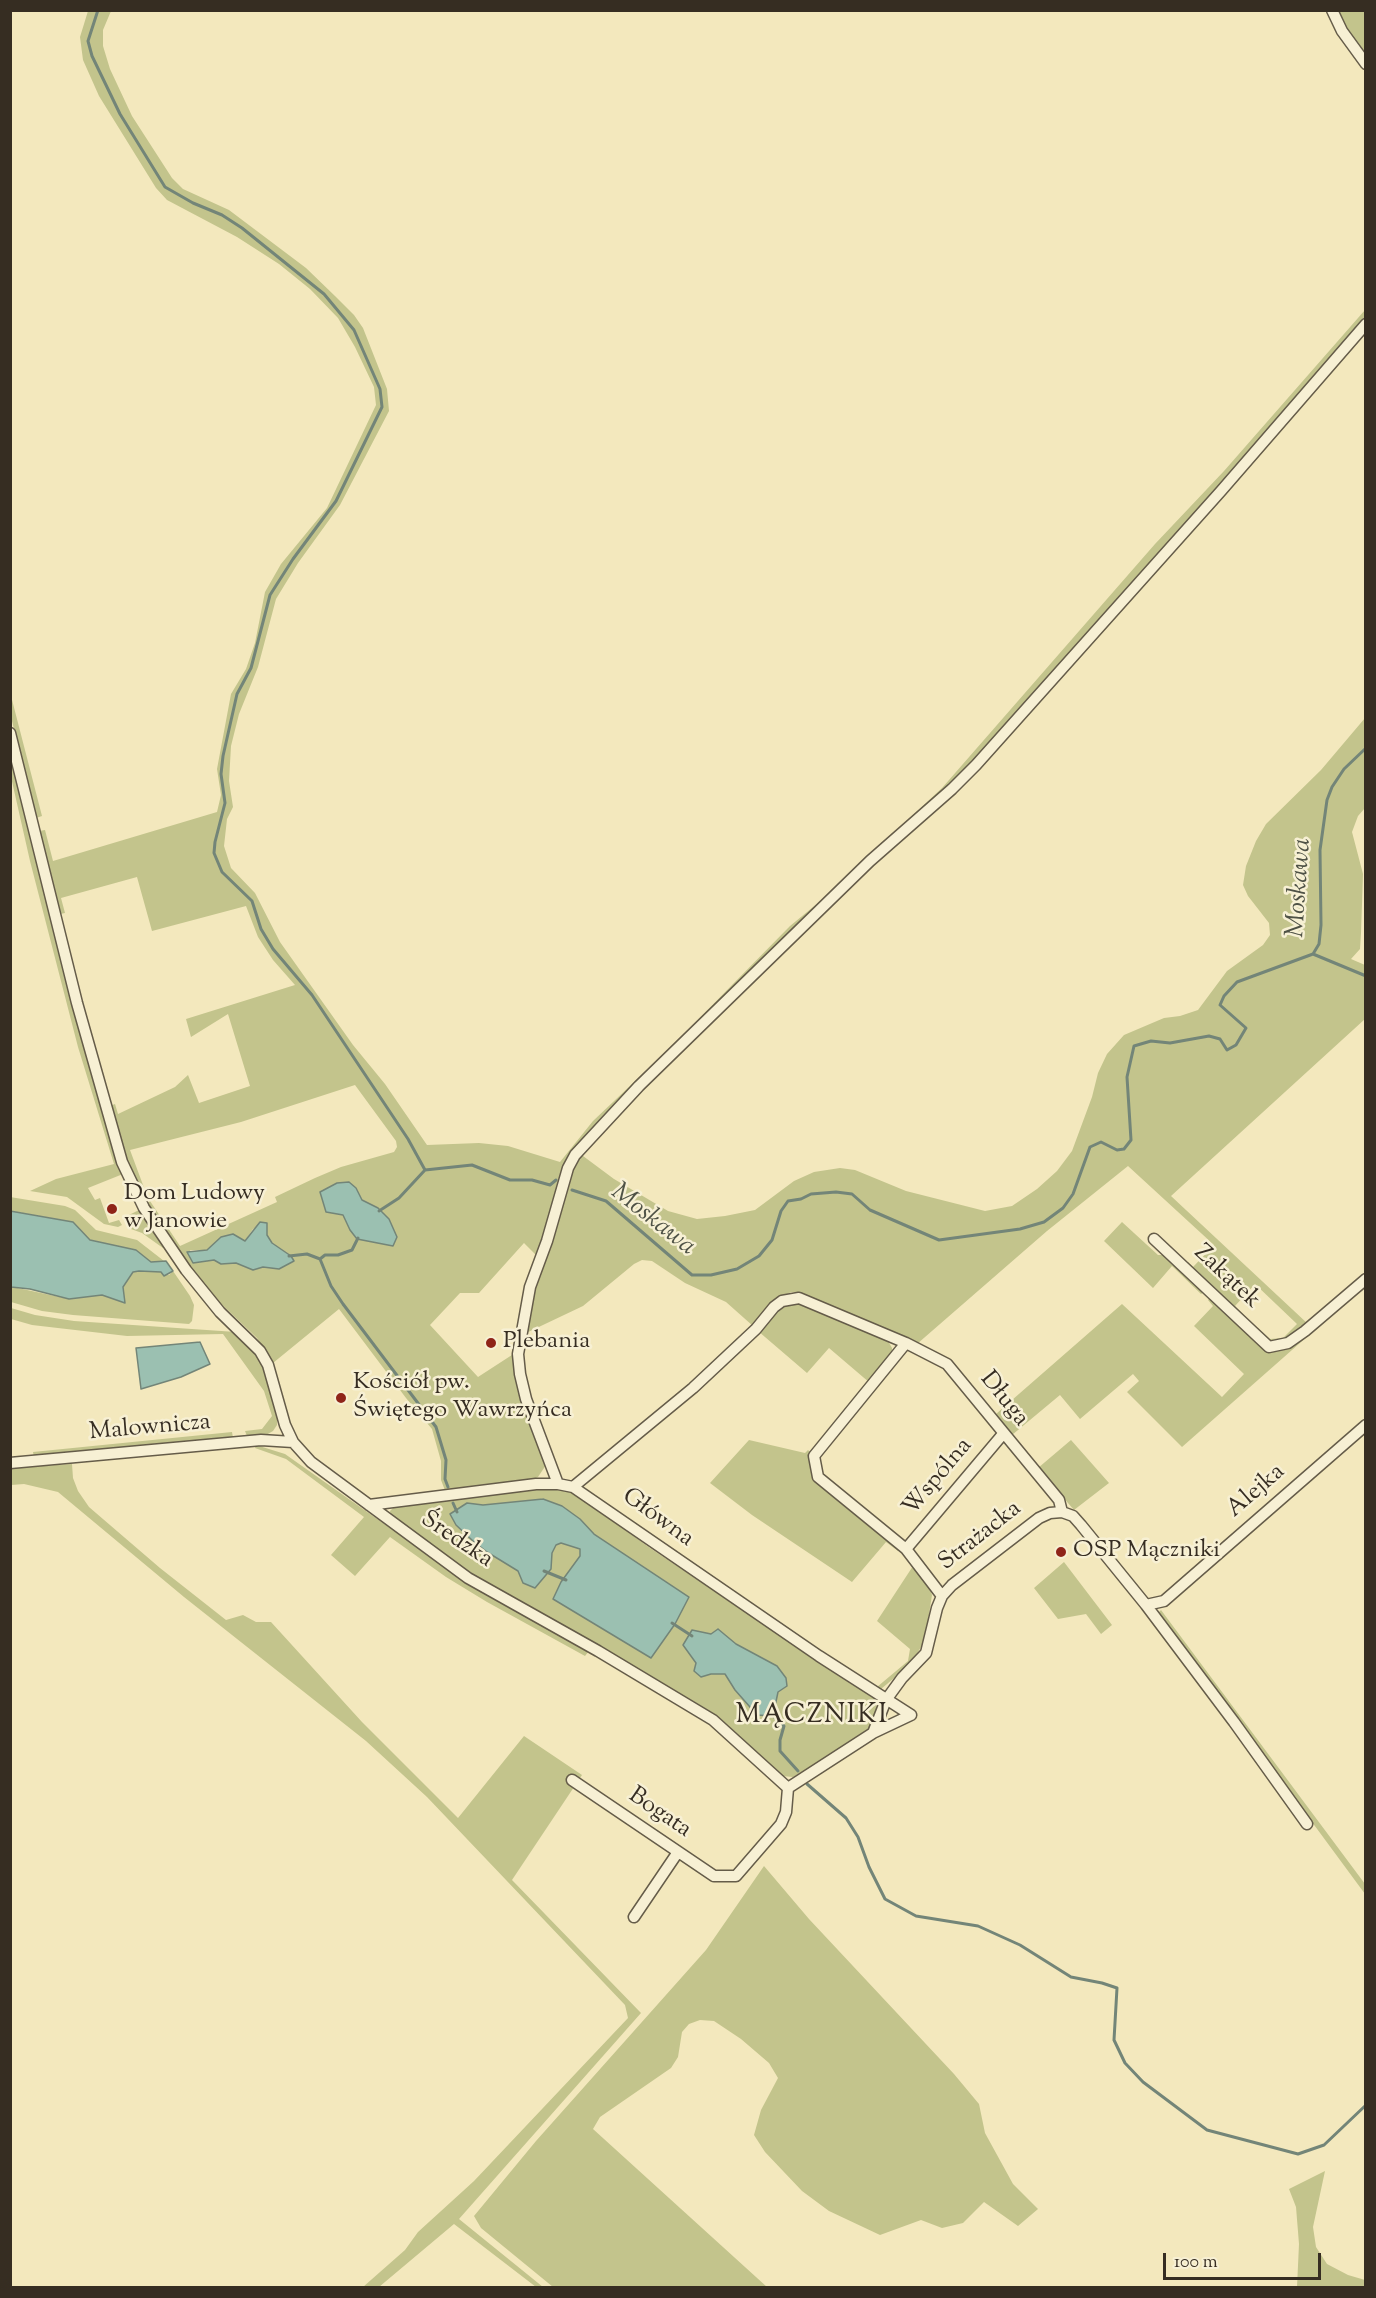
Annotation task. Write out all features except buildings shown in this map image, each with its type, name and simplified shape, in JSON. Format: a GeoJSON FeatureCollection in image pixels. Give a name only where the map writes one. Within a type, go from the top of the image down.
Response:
{"type":"FeatureCollection","features":[{"type":"Feature","properties":{"kind":"street"},"geometry":{"type":"LineString","coordinates":[[1332,10],[1342,31],[1365,64]]}},
{"type":"Feature","properties":{"kind":"street"},"geometry":{"type":"LineString","coordinates":[[558,1484],[526,1399],[518,1354],[530,1287],[554,1218],[568,1168],[584,1143],[639,1086],[870,861],[976,765],[1221,491],[1365,324]]}},
{"type":"Feature","properties":{"kind":"street","name":"Średzka"},"geometry":{"type":"LineString","coordinates":[[10,733],[76,1003],[118,1152],[144,1208],[186,1270],[209,1300],[260,1351],[268,1365],[285,1425],[293,1442],[311,1462],[468,1578],[713,1719],[788,1788]]}},
{"type":"Feature","properties":{"kind":"street","name":"Zakątek"},"geometry":{"type":"LineString","coordinates":[[1154,1239],[1269,1347],[1288,1343],[1297,1337],[1365,1279]]}},
{"type":"Feature","properties":{"kind":"street","name":"Długa"},"geometry":{"type":"LineString","coordinates":[[573,1487],[700,1381],[756,1329],[782,1301],[799,1298],[906,1344],[947,1364],[1059,1500],[1062,1512],[1073,1516],[1082,1524],[1234,1722],[1307,1824]]}},
{"type":"Feature","properties":{"kind":"street"},"geometry":{"type":"LineString","coordinates":[[906,1344],[814,1456],[818,1477],[906,1549],[942,1596]]}},
{"type":"Feature","properties":{"kind":"street","name":"Alejka"},"geometry":{"type":"LineString","coordinates":[[1146,1605],[1164,1601],[1365,1425]]}},
{"type":"Feature","properties":{"kind":"street","name":"Wspólna"},"geometry":{"type":"LineString","coordinates":[[906,1549],[1003,1434]]}},
{"type":"Feature","properties":{"kind":"street","name":"Malownicza"},"geometry":{"type":"LineString","coordinates":[[10,1463],[261,1440],[293,1442]]}},
{"type":"Feature","properties":{"kind":"street","name":"Główna"},"geometry":{"type":"LineString","coordinates":[[369,1505],[536,1484],[573,1487],[601,1505],[627,1526],[911,1715],[873,1733]]}},
{"type":"Feature","properties":{"kind":"street","name":"Strażacka"},"geometry":{"type":"LineString","coordinates":[[873,1733],[886,1700],[902,1678],[926,1653],[942,1596],[952,1585],[1039,1518],[1050,1513],[1062,1512]]}},
{"type":"Feature","properties":{"kind":"street"},"geometry":{"type":"LineString","coordinates":[[788,1788],[873,1733]]}},
{"type":"Feature","properties":{"kind":"street","name":"Bogata"},"geometry":{"type":"LineString","coordinates":[[572,1780],[714,1876],[726,1878],[736,1876],[774,1835],[786,1812],[788,1788]]}},
{"type":"Feature","properties":{"kind":"street"},"geometry":{"type":"LineString","coordinates":[[633,1917],[678,1852]]}},
{"type":"Feature","properties":{"kind":"green space"},"geometry":{"type":"Polygon","coordinates":[[[88,11],[111,11],[103,30],[103,46],[110,69],[132,116],[172,178],[183,189],[229,210],[306,268],[335,296],[363,328],[387,389],[389,411],[340,505],[298,563],[276,599],[258,667],[239,714],[231,746],[229,781],[233,807],[227,819],[224,846],[231,868],[255,893],[280,942],[427,1145],[479,1143],[508,1146],[560,1162],[593,1121],[672,1046],[790,926],[824,898],[942,788],[1155,544],[1224,471],[1365,310],[1365,320],[1301,395],[973,763],[581,1142],[538,1257],[524,1243],[479,1293],[460,1293],[430,1325],[478,1377],[515,1353],[546,1465],[538,1477],[532,1480],[446,1493],[441,1480],[441,1461],[432,1429],[339,1309],[273,1363],[257,1338],[197,1278],[146,1204],[150,1201],[180,1246],[277,1202],[275,1197],[315,1178],[341,1167],[394,1152],[397,1147],[396,1141],[355,1085],[241,1122],[130,1150],[146,1193],[140,1193],[124,1153],[110,1106],[115,1104],[118,1114],[175,1087],[188,1075],[199,1103],[250,1086],[228,1014],[191,1037],[186,1019],[295,985],[273,960],[258,937],[246,906],[152,931],[137,877],[61,898],[65,913],[60,914],[39,831],[45,830],[53,861],[217,812],[221,795],[217,769],[231,694],[246,669],[255,643],[265,592],[281,564],[327,508],[376,405],[374,387],[355,347],[338,318],[310,289],[279,264],[237,237],[167,200],[156,188],[99,96],[83,60],[80,37],[88,11]],[[356,1188],[320,1192],[326,1212],[343,1215],[350,1230],[378,1208],[362,1200],[356,1188]],[[267,1223],[253,1229],[245,1241],[233,1234],[207,1250],[190,1250],[194,1263],[214,1260],[221,1264],[236,1263],[253,1270],[263,1267],[280,1269],[290,1256],[272,1243],[267,1235],[267,1223]]]}},
{"type":"Feature","properties":{"kind":"green space"},"geometry":{"type":"Polygon","coordinates":[[[1335,11],[1365,11],[1365,61],[1335,11]]]}},
{"type":"Feature","properties":{"kind":"green space"},"geometry":{"type":"Polygon","coordinates":[[[10,692],[42,816],[36,818],[11,717],[10,692]]]}},
{"type":"Feature","properties":{"kind":"green space"},"geometry":{"type":"Polygon","coordinates":[[[1365,718],[1365,808],[1358,816],[1352,832],[1363,874],[1361,933],[1360,949],[1351,959],[1365,965],[1365,1019],[1171,1196],[1308,1324],[1285,1341],[1269,1342],[1256,1330],[1258,1328],[1270,1339],[1283,1338],[1297,1324],[1255,1284],[1235,1306],[1249,1320],[1247,1321],[1186,1264],[1188,1262],[1193,1267],[1214,1245],[1128,1166],[1047,1231],[917,1344],[798,1292],[791,1292],[782,1297],[753,1326],[726,1302],[685,1283],[652,1261],[642,1260],[583,1306],[524,1334],[531,1297],[571,1168],[579,1153],[614,1179],[668,1211],[697,1219],[755,1210],[794,1181],[814,1172],[840,1168],[855,1170],[906,1191],[985,1211],[1012,1206],[1037,1189],[1057,1171],[1072,1151],[1092,1097],[1098,1073],[1107,1054],[1124,1035],[1164,1018],[1198,1010],[1227,971],[1263,945],[1270,935],[1269,923],[1248,896],[1243,885],[1246,866],[1256,841],[1266,824],[1321,770],[1365,718]]]}},
{"type":"Feature","properties":{"kind":"green space"},"geometry":{"type":"Polygon","coordinates":[[[10,752],[83,1045],[123,1174],[88,1188],[95,1200],[100,1198],[109,1223],[119,1220],[122,1225],[118,1227],[104,1224],[67,1197],[30,1191],[56,1179],[114,1164],[78,1047],[30,861],[11,777],[10,752]]]}},
{"type":"Feature","properties":{"kind":"green space"},"geometry":{"type":"Polygon","coordinates":[[[10,1197],[65,1206],[75,1210],[96,1230],[137,1240],[164,1261],[151,1262],[136,1250],[90,1240],[73,1222],[11,1211],[10,1197]]]}},
{"type":"Feature","properties":{"kind":"green space"},"geometry":{"type":"Polygon","coordinates":[[[139,1210],[165,1247],[163,1248],[142,1233],[131,1229],[123,1218],[139,1210]]]}},
{"type":"Feature","properties":{"kind":"green space"},"geometry":{"type":"Polygon","coordinates":[[[1122,1222],[1158,1255],[1166,1255],[1204,1292],[1201,1294],[1172,1266],[1153,1288],[1104,1241],[1122,1222]]]}},
{"type":"Feature","properties":{"kind":"green space"},"geometry":{"type":"Polygon","coordinates":[[[173,1271],[194,1305],[192,1321],[189,1324],[73,1315],[42,1311],[11,1302],[10,1287],[69,1299],[102,1295],[124,1302],[123,1287],[133,1272],[161,1272],[169,1275],[173,1271]]]}},
{"type":"Feature","properties":{"kind":"green space"},"geometry":{"type":"Polygon","coordinates":[[[1210,1298],[1269,1353],[1290,1346],[1309,1335],[1182,1447],[1127,1392],[1139,1381],[1133,1374],[1080,1419],[1060,1395],[1012,1435],[996,1414],[1122,1304],[1222,1397],[1244,1374],[1194,1326],[1213,1306],[1208,1300],[1210,1298]]]}},
{"type":"Feature","properties":{"kind":"green space"},"geometry":{"type":"Polygon","coordinates":[[[796,1303],[888,1341],[892,1348],[892,1355],[870,1383],[829,1348],[807,1373],[758,1331],[783,1306],[796,1303]]]}},
{"type":"Feature","properties":{"kind":"green space"},"geometry":{"type":"Polygon","coordinates":[[[11,1308],[35,1315],[74,1321],[236,1332],[262,1363],[277,1417],[277,1425],[266,1435],[247,1436],[245,1431],[262,1429],[272,1416],[264,1391],[223,1334],[127,1336],[32,1325],[11,1319],[11,1308]]]}},
{"type":"Feature","properties":{"kind":"green space"},"geometry":{"type":"Polygon","coordinates":[[[232,1432],[233,1438],[34,1457],[33,1452],[232,1432]]]}},
{"type":"Feature","properties":{"kind":"green space"},"geometry":{"type":"Polygon","coordinates":[[[749,1440],[805,1453],[808,1450],[813,1478],[901,1549],[898,1551],[886,1542],[852,1582],[752,1515],[710,1483],[749,1440]]]}},
{"type":"Feature","properties":{"kind":"green space"},"geometry":{"type":"Polygon","coordinates":[[[1071,1440],[1109,1483],[1074,1510],[1038,1468],[1071,1440]]]}},
{"type":"Feature","properties":{"kind":"green space"},"geometry":{"type":"Polygon","coordinates":[[[256,1445],[285,1454],[465,1581],[589,1651],[585,1656],[487,1602],[446,1577],[390,1537],[355,1576],[331,1555],[364,1517],[286,1459],[255,1448],[256,1445]]]}},
{"type":"Feature","properties":{"kind":"green space"},"geometry":{"type":"Polygon","coordinates":[[[72,1464],[73,1478],[78,1491],[89,1507],[160,1568],[226,1620],[243,1615],[256,1622],[271,1622],[362,1722],[458,1818],[524,1736],[582,1775],[512,1880],[641,2013],[459,2219],[543,2287],[536,2287],[454,2224],[379,2287],[363,2287],[405,2250],[418,2232],[474,2181],[628,2018],[625,2005],[427,1797],[366,1741],[184,1597],[58,1492],[24,1484],[11,1485],[11,1468],[72,1464]]]}},
{"type":"Feature","properties":{"kind":"green space"},"geometry":{"type":"Polygon","coordinates":[[[532,1488],[548,1488],[574,1493],[650,1548],[875,1698],[877,1709],[871,1726],[861,1736],[793,1777],[782,1776],[727,1726],[703,1708],[472,1575],[391,1516],[390,1511],[394,1507],[532,1488]]]}},
{"type":"Feature","properties":{"kind":"green space"},"geometry":{"type":"Polygon","coordinates":[[[1064,1562],[1112,1625],[1101,1634],[1086,1614],[1058,1619],[1034,1588],[1064,1562]]]}},
{"type":"Feature","properties":{"kind":"green space"},"geometry":{"type":"Polygon","coordinates":[[[913,1566],[928,1584],[932,1595],[925,1640],[911,1664],[881,1689],[877,1687],[908,1661],[910,1649],[877,1621],[913,1566]]]}},
{"type":"Feature","properties":{"kind":"green space"},"geometry":{"type":"Polygon","coordinates":[[[1161,1610],[1365,1884],[1365,1894],[1158,1613],[1161,1610]]]}},
{"type":"Feature","properties":{"kind":"green space"},"geometry":{"type":"Polygon","coordinates":[[[764,1866],[809,1919],[954,2074],[979,2104],[985,2133],[1013,2184],[1038,2209],[1018,2226],[984,2202],[963,2223],[942,2228],[921,2220],[880,2235],[829,2211],[802,2191],[765,2152],[754,2135],[761,2110],[778,2078],[769,2063],[741,2039],[714,2021],[700,2020],[689,2024],[682,2032],[678,2057],[671,2068],[600,2117],[593,2129],[767,2287],[553,2287],[481,2228],[474,2216],[536,2141],[706,1950],[764,1866]]]}},
{"type":"Feature","properties":{"kind":"green space"},"geometry":{"type":"Polygon","coordinates":[[[1325,2171],[1313,2227],[1316,2247],[1327,2264],[1348,2275],[1365,2280],[1365,2287],[1297,2287],[1299,2244],[1296,2207],[1289,2189],[1325,2171]]]}},
{"type":"Feature","properties":{"kind":"shaded area"},"geometry":{"type":"Polygon","coordinates":[[[349,1182],[356,1188],[362,1200],[378,1208],[389,1219],[397,1237],[393,1246],[357,1239],[343,1215],[326,1212],[320,1192],[337,1183],[349,1182]]]}},
{"type":"Feature","properties":{"kind":"shaded area"},"geometry":{"type":"Polygon","coordinates":[[[10,1211],[73,1222],[90,1240],[136,1250],[151,1262],[166,1261],[173,1271],[164,1276],[161,1272],[133,1272],[123,1287],[125,1303],[102,1295],[69,1299],[30,1289],[11,1287],[10,1211]]]}},
{"type":"Feature","properties":{"kind":"shaded area"},"geometry":{"type":"Polygon","coordinates":[[[260,1222],[267,1223],[267,1235],[272,1243],[291,1256],[294,1261],[279,1269],[263,1267],[253,1270],[236,1263],[221,1264],[214,1260],[193,1263],[187,1252],[207,1250],[221,1237],[233,1234],[245,1241],[260,1222]]]}},
{"type":"Feature","properties":{"kind":"shaded area"},"geometry":{"type":"Polygon","coordinates":[[[200,1342],[210,1364],[181,1377],[141,1389],[136,1348],[200,1342]]]}},
{"type":"Feature","properties":{"kind":"shaded area"},"geometry":{"type":"Polygon","coordinates":[[[543,1499],[562,1506],[580,1519],[594,1534],[689,1597],[675,1624],[651,1658],[553,1599],[561,1582],[580,1556],[580,1549],[561,1543],[556,1545],[552,1553],[551,1569],[535,1588],[523,1583],[518,1571],[473,1541],[456,1525],[450,1514],[467,1503],[483,1505],[543,1499]]]}},
{"type":"Feature","properties":{"kind":"shaded area"},"geometry":{"type":"Polygon","coordinates":[[[718,1629],[736,1644],[777,1666],[786,1678],[787,1686],[778,1692],[773,1716],[757,1715],[735,1690],[725,1674],[701,1677],[694,1671],[696,1663],[683,1645],[692,1630],[711,1634],[718,1629]]]}},
{"type":"Feature","properties":{"kind":"waterway"},"geometry":{"type":"LineString","coordinates":[[98,10],[88,41],[92,56],[120,114],[165,187],[193,203],[222,215],[242,228],[324,294],[354,330],[380,389],[382,407],[336,501],[293,559],[270,595],[251,668],[237,694],[223,756],[221,774],[225,803],[214,853],[222,872],[252,901],[261,929],[273,949],[312,995],[408,1139],[425,1170]]}},
{"type":"Feature","properties":{"kind":"waterway","name":"Moskawa"},"geometry":{"type":"LineString","coordinates":[[572,1190],[606,1201],[692,1275],[711,1275],[737,1269],[759,1256],[772,1240],[781,1211],[788,1201],[801,1199],[811,1194],[836,1192],[852,1194],[870,1210],[939,1240],[1020,1229],[1044,1222],[1063,1208],[1073,1194],[1090,1147],[1101,1142],[1117,1150],[1124,1149],[1131,1140],[1127,1077],[1134,1046],[1151,1041],[1170,1043],[1209,1036],[1220,1039],[1227,1050],[1236,1045],[1246,1028],[1220,1005],[1224,996],[1237,982],[1313,954],[1319,944],[1321,925],[1320,850],[1327,800],[1332,787],[1344,769],[1366,748]]}},
{"type":"Feature","properties":{"kind":"waterway"},"geometry":{"type":"LineString","coordinates":[[1313,954],[1366,976]]}},
{"type":"Feature","properties":{"kind":"waterway","name":"Moskawa"},"geometry":{"type":"LineString","coordinates":[[379,1211],[399,1198],[425,1170],[472,1165],[510,1180],[532,1180],[550,1185],[556,1180]]}},
{"type":"Feature","properties":{"kind":"waterway","name":"Moskawa"},"geometry":{"type":"LineString","coordinates":[[289,1256],[307,1254],[320,1259],[325,1255],[338,1255],[352,1250],[358,1238]]}},
{"type":"Feature","properties":{"kind":"waterway"},"geometry":{"type":"LineString","coordinates":[[320,1259],[331,1286],[343,1304],[436,1427],[446,1460],[445,1479],[448,1487]]}},
{"type":"Feature","properties":{"kind":"waterway"},"geometry":{"type":"LineString","coordinates":[[453,1503],[457,1512]]}},
{"type":"Feature","properties":{"kind":"waterway"},"geometry":{"type":"LineString","coordinates":[[544,1571],[566,1580]]}},
{"type":"Feature","properties":{"kind":"waterway"},"geometry":{"type":"LineString","coordinates":[[672,1623],[692,1636]]}},
{"type":"Feature","properties":{"kind":"waterway"},"geometry":{"type":"LineString","coordinates":[[771,1714],[784,1726],[780,1751],[798,1771]]}},
{"type":"Feature","properties":{"kind":"waterway"},"geometry":{"type":"LineString","coordinates":[[807,1784],[846,1818],[858,1837],[869,1867],[885,1899],[916,1916],[978,1926],[1020,1945],[1071,1977],[1117,1988],[1114,2040],[1125,2063],[1143,2082],[1207,2130],[1298,2154],[1324,2145],[1366,2105]]}},
{"type":"Feature","properties":{"kind":"place","name":"Dom Ludowy w Janowie"},"geometry":{"type":"Point","coordinates":[112,1209]}},
{"type":"Feature","properties":{"kind":"place","name":"Plebania"},"geometry":{"type":"Point","coordinates":[491,1343]}},
{"type":"Feature","properties":{"kind":"place","name":"Kościół pw. Świętego Wawrzyńca"},"geometry":{"type":"Point","coordinates":[341,1398]}},
{"type":"Feature","properties":{"kind":"place","name":"OSP Mączniki"},"geometry":{"type":"Point","coordinates":[1061,1552]}},
{"type":"Feature","properties":{"kind":"district","name":"MĄCZNIKI"},"geometry":{"type":"Point","coordinates":[812,1717]}}]}
